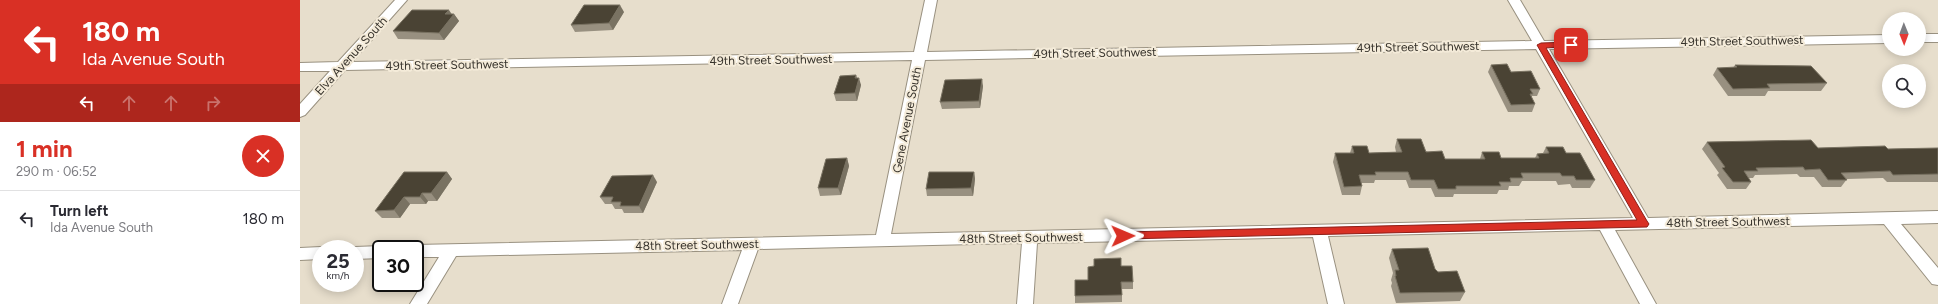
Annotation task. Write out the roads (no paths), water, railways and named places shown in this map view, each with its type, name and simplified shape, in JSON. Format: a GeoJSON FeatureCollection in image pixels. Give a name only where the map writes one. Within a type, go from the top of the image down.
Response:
{"type":"FeatureCollection","features":[{"type":"Feature","properties":{"kind":"street","name":"Elva Avenue South"},"geometry":{"type":"LineString","coordinates":[[300,112],[401,0]]}},
{"type":"Feature","properties":{"kind":"street","name":"Gene Avenue South"},"geometry":{"type":"LineString","coordinates":[[882,241],[931,0]]}},
{"type":"Feature","properties":{"kind":"street"},"geometry":{"type":"LineString","coordinates":[[1514,0],[1644,224]]}},
{"type":"Feature","properties":{"kind":"street"},"geometry":{"type":"LineString","coordinates":[[1926,38],[1938,38]]}},
{"type":"Feature","properties":{"kind":"street","name":"49th Street Southwest"},"geometry":{"type":"LineString","coordinates":[[300,67],[1882,39]]}},
{"type":"Feature","properties":{"kind":"street","name":"48th Street Southwest"},"geometry":{"type":"LineString","coordinates":[[424,251],[1938,217]]}},
{"type":"Feature","properties":{"kind":"street"},"geometry":{"type":"LineString","coordinates":[[1888,218],[1938,279]]}},
{"type":"Feature","properties":{"kind":"street"},"geometry":{"type":"LineString","coordinates":[[1606,225],[1648,304]]}},
{"type":"Feature","properties":{"kind":"street"},"geometry":{"type":"LineString","coordinates":[[1319,231],[1336,304]]}},
{"type":"Feature","properties":{"kind":"street"},"geometry":{"type":"LineString","coordinates":[[1025,304],[1030,237]]}},
{"type":"Feature","properties":{"kind":"street"},"geometry":{"type":"LineString","coordinates":[[730,304],[752,244]]}},
{"type":"Feature","properties":{"kind":"street"},"geometry":{"type":"LineString","coordinates":[[418,304],[451,251]]}},
{"type":"Feature","properties":{"kind":"street"},"geometry":{"type":"LineString","coordinates":[[300,254],[312,253]]}}]}
